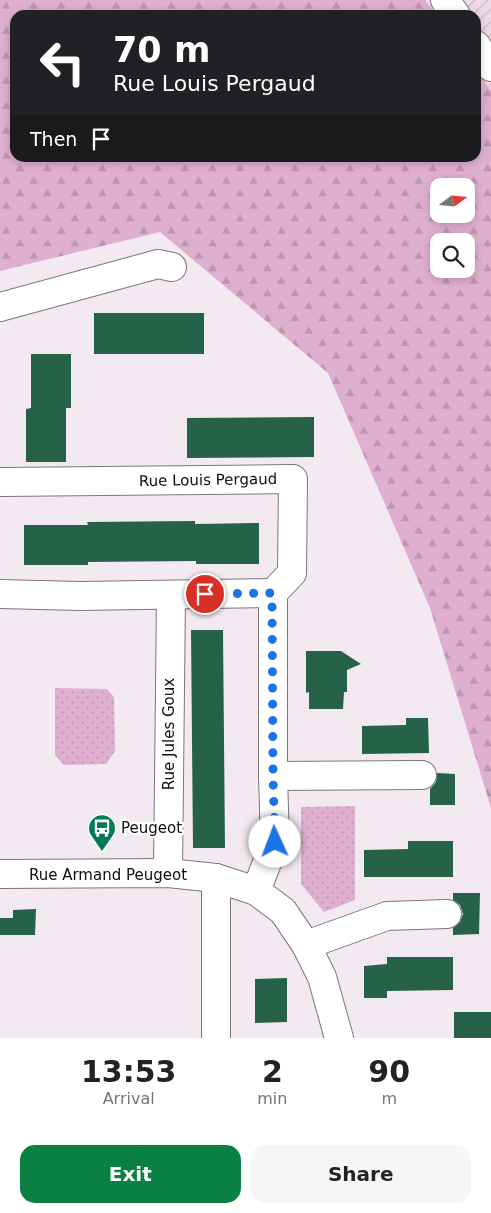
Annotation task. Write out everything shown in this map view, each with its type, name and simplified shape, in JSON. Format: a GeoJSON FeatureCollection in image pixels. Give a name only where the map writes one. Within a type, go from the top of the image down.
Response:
{"type":"FeatureCollection","features":[{"type":"Feature","properties":{"kind":"street"},"geometry":{"type":"LineString","coordinates":[[481,52],[491,67]]}},
{"type":"Feature","properties":{"kind":"street"},"geometry":{"type":"LineString","coordinates":[[0,307],[158,264],[172,267]]}},
{"type":"Feature","properties":{"kind":"street","name":"Rue Louis Pergaud"},"geometry":{"type":"LineString","coordinates":[[0,482],[293,479],[292,573],[272,593]]}},
{"type":"Feature","properties":{"kind":"street"},"geometry":{"type":"LineString","coordinates":[[0,594],[80,596],[272,593],[275,842],[256,891]]}},
{"type":"Feature","properties":{"kind":"street","name":"Rue Jules Goux"},"geometry":{"type":"LineString","coordinates":[[168,873],[171,595]]}},
{"type":"Feature","properties":{"kind":"street"},"geometry":{"type":"LineString","coordinates":[[273,776],[422,775]]}},
{"type":"Feature","properties":{"kind":"street","name":"Rue Armand Peugeot"},"geometry":{"type":"LineString","coordinates":[[0,874],[168,873],[216,878],[256,891],[283,911],[306,945],[322,977],[339,1038]]}},
{"type":"Feature","properties":{"kind":"street"},"geometry":{"type":"LineString","coordinates":[[216,878],[216,1038]]}},
{"type":"Feature","properties":{"kind":"street"},"geometry":{"type":"LineString","coordinates":[[306,945],[387,916],[447,914]]}},
{"type":"Feature","properties":{"kind":"shaded area"},"geometry":{"type":"Polygon","coordinates":[[[425,0],[491,0],[491,91],[481,77],[481,10],[432,10],[425,0]]]}},
{"type":"Feature","properties":{"kind":"green space"},"geometry":{"type":"Polygon","coordinates":[[[0,0],[425,0],[432,10],[10,10],[10,162],[481,162],[481,77],[491,91],[491,808],[430,608],[328,373],[160,232],[0,271],[0,0]]]}},
{"type":"Feature","properties":{"kind":"green space"},"geometry":{"type":"Polygon","coordinates":[[[55,688],[107,689],[114,697],[115,751],[106,764],[64,765],[55,755],[55,688]]]}},
{"type":"Feature","properties":{"kind":"green space"},"geometry":{"type":"Polygon","coordinates":[[[355,806],[355,900],[324,912],[301,884],[301,807],[355,806]]]}},
{"type":"Feature","properties":{"kind":"building"},"geometry":{"type":"Polygon","coordinates":[[[94,313],[204,313],[204,354],[94,354],[94,313]]]}},
{"type":"Feature","properties":{"kind":"building"},"geometry":{"type":"Polygon","coordinates":[[[31,354],[71,354],[71,408],[66,408],[66,462],[26,462],[26,409],[31,408],[31,354]]]}},
{"type":"Feature","properties":{"kind":"building"},"geometry":{"type":"Polygon","coordinates":[[[314,417],[314,457],[187,458],[187,418],[314,417]]]}},
{"type":"Feature","properties":{"kind":"building"},"geometry":{"type":"Polygon","coordinates":[[[195,521],[195,524],[259,523],[259,564],[196,564],[196,561],[88,562],[88,565],[24,565],[24,525],[88,525],[87,522],[195,521]]]}},
{"type":"Feature","properties":{"kind":"building"},"geometry":{"type":"Polygon","coordinates":[[[191,630],[223,630],[225,848],[193,848],[191,630]]]}},
{"type":"Feature","properties":{"kind":"building"},"geometry":{"type":"Polygon","coordinates":[[[306,651],[341,651],[361,664],[347,670],[347,692],[344,692],[343,709],[309,709],[309,692],[306,693],[306,651]]]}},
{"type":"Feature","properties":{"kind":"building"},"geometry":{"type":"Polygon","coordinates":[[[406,718],[428,718],[429,753],[362,754],[362,726],[406,725],[406,718]]]}},
{"type":"Feature","properties":{"kind":"building"},"geometry":{"type":"Polygon","coordinates":[[[437,773],[455,774],[455,805],[430,805],[430,789],[436,782],[437,773]]]}},
{"type":"Feature","properties":{"kind":"building"},"geometry":{"type":"Polygon","coordinates":[[[408,841],[453,841],[453,877],[364,877],[364,850],[408,849],[408,841]]]}},
{"type":"Feature","properties":{"kind":"building"},"geometry":{"type":"Polygon","coordinates":[[[453,893],[480,893],[479,934],[453,935],[453,928],[460,922],[463,914],[460,905],[453,900],[453,893]]]}},
{"type":"Feature","properties":{"kind":"building"},"geometry":{"type":"Polygon","coordinates":[[[36,909],[35,935],[0,935],[0,918],[13,918],[13,910],[36,909]]]}},
{"type":"Feature","properties":{"kind":"building"},"geometry":{"type":"Polygon","coordinates":[[[387,957],[453,957],[453,990],[387,991],[387,998],[364,998],[364,966],[387,964],[387,957]]]}},
{"type":"Feature","properties":{"kind":"building"},"geometry":{"type":"Polygon","coordinates":[[[287,978],[287,1022],[255,1023],[255,979],[287,978]]]}},
{"type":"Feature","properties":{"kind":"building"},"geometry":{"type":"Polygon","coordinates":[[[454,1012],[491,1012],[491,1038],[454,1038],[454,1012]]]}},
{"type":"Feature","properties":{"kind":"place","name":"Peugeot"},"geometry":{"type":"Point","coordinates":[102,852]}},
{"type":"Feature","properties":{"kind":"route"},"geometry":{"type":"LineString","coordinates":[[205,594],[272,593],[275,842]]}}]}
